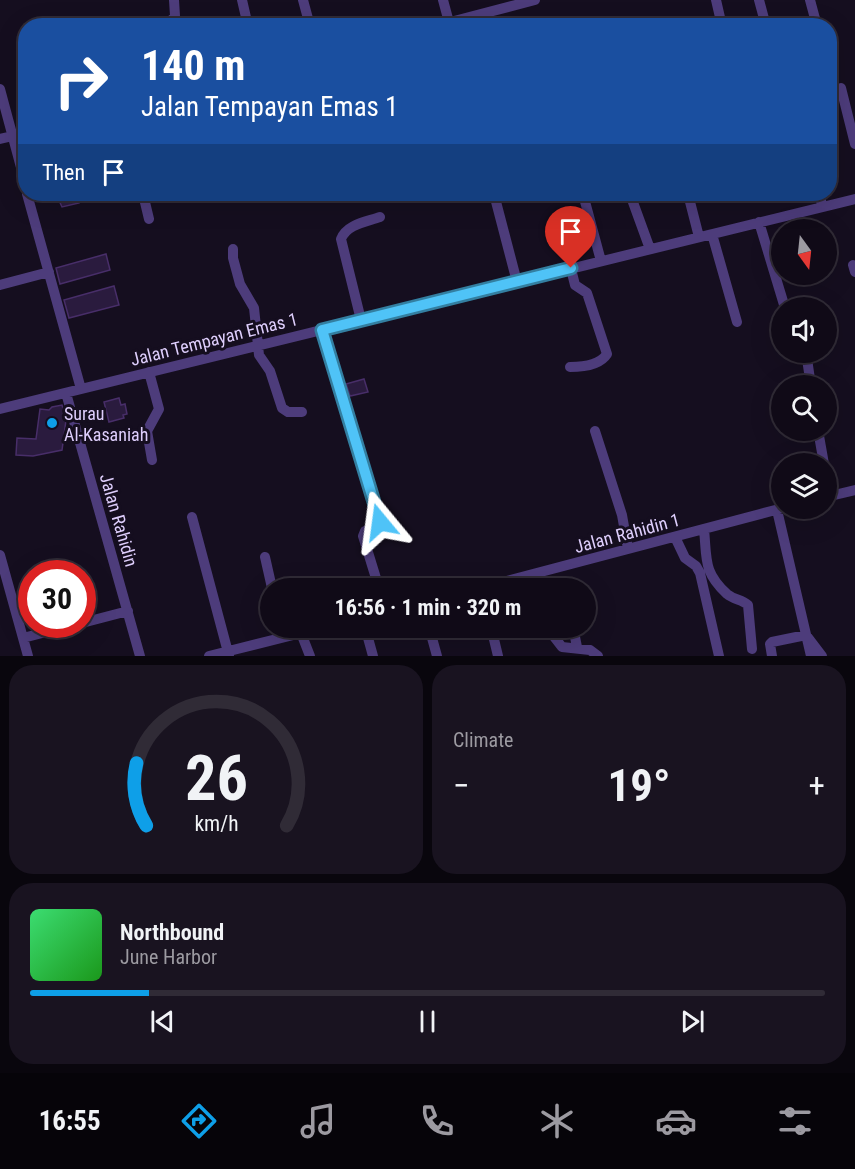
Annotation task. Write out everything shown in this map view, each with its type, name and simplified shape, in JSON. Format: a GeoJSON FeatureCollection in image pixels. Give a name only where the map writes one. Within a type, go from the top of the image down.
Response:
{"type":"FeatureCollection","features":[{"type":"Feature","properties":{"kind":"street"},"geometry":{"type":"LineString","coordinates":[[173,18],[174,0]]}},
{"type":"Feature","properties":{"kind":"street"},"geometry":{"type":"LineString","coordinates":[[242,0],[246,18]]}},
{"type":"Feature","properties":{"kind":"street"},"geometry":{"type":"LineString","coordinates":[[303,0],[308,18]]}},
{"type":"Feature","properties":{"kind":"street"},"geometry":{"type":"LineString","coordinates":[[443,0],[448,18]]}},
{"type":"Feature","properties":{"kind":"street"},"geometry":{"type":"LineString","coordinates":[[716,0],[720,18]]}},
{"type":"Feature","properties":{"kind":"street"},"geometry":{"type":"LineString","coordinates":[[759,0],[764,18]]}},
{"type":"Feature","properties":{"kind":"street"},"geometry":{"type":"LineString","coordinates":[[810,0],[815,18]]}},
{"type":"Feature","properties":{"kind":"street"},"geometry":{"type":"LineString","coordinates":[[470,18],[528,1]]}},
{"type":"Feature","properties":{"kind":"street"},"geometry":{"type":"LineString","coordinates":[[841,88],[855,144]]}},
{"type":"Feature","properties":{"kind":"street"},"geometry":{"type":"LineString","coordinates":[[0,89],[18,157]]}},
{"type":"Feature","properties":{"kind":"street"},"geometry":{"type":"LineString","coordinates":[[0,139],[18,135]]}},
{"type":"Feature","properties":{"kind":"street","name":"Jalan Tempayan Emas 1"},"geometry":{"type":"LineString","coordinates":[[0,409],[855,199]]}},
{"type":"Feature","properties":{"kind":"street"},"geometry":{"type":"LineString","coordinates":[[29,201],[81,389]]}},
{"type":"Feature","properties":{"kind":"street"},"geometry":{"type":"LineString","coordinates":[[145,201],[149,219]]}},
{"type":"Feature","properties":{"kind":"street"},"geometry":{"type":"LineString","coordinates":[[496,201],[517,282]]}},
{"type":"Feature","properties":{"kind":"street"},"geometry":{"type":"LineString","coordinates":[[584,201],[600,261]]}},
{"type":"Feature","properties":{"kind":"street"},"geometry":{"type":"LineString","coordinates":[[633,201],[650,249]]}},
{"type":"Feature","properties":{"kind":"street"},"geometry":{"type":"LineString","coordinates":[[690,201],[699,237]]}},
{"type":"Feature","properties":{"kind":"street"},"geometry":{"type":"LineString","coordinates":[[821,201],[822,207]]}},
{"type":"Feature","properties":{"kind":"street"},"geometry":{"type":"LineString","coordinates":[[361,320],[342,239],[344,232],[350,228],[380,217]]}},
{"type":"Feature","properties":{"kind":"street"},"geometry":{"type":"LineString","coordinates":[[759,222],[782,297]]}},
{"type":"Feature","properties":{"kind":"street"},"geometry":{"type":"LineString","coordinates":[[712,234],[737,322]]}},
{"type":"Feature","properties":{"kind":"street"},"geometry":{"type":"LineString","coordinates":[[233,249],[240,284],[254,308],[259,355],[270,371],[282,408],[288,412],[302,412]]}},
{"type":"Feature","properties":{"kind":"street"},"geometry":{"type":"LineString","coordinates":[[570,367],[593,363],[607,354],[587,293],[575,285],[571,268]]}},
{"type":"Feature","properties":{"kind":"street"},"geometry":{"type":"LineString","coordinates":[[0,285],[49,272]]}},
{"type":"Feature","properties":{"kind":"street"},"geometry":{"type":"LineString","coordinates":[[322,330],[380,519],[378,527],[365,531],[363,536],[376,578]]}},
{"type":"Feature","properties":{"kind":"street"},"geometry":{"type":"LineString","coordinates":[[149,372],[159,409],[147,430],[152,460]]}},
{"type":"Feature","properties":{"kind":"street","name":"Jalan Rahidin"},"geometry":{"type":"LineString","coordinates":[[66,393],[140,656]]}},
{"type":"Feature","properties":{"kind":"street"},"geometry":{"type":"LineString","coordinates":[[595,431],[622,515],[628,549]]}},
{"type":"Feature","properties":{"kind":"street"},"geometry":{"type":"LineString","coordinates":[[837,495],[855,490]]}},
{"type":"Feature","properties":{"kind":"street","name":"Jalan Rahidin 1"},"geometry":{"type":"LineString","coordinates":[[520,578],[771,511]]}},
{"type":"Feature","properties":{"kind":"street"},"geometry":{"type":"LineString","coordinates":[[192,517],[228,654]]}},
{"type":"Feature","properties":{"kind":"street"},"geometry":{"type":"LineString","coordinates":[[782,519],[811,656]]}},
{"type":"Feature","properties":{"kind":"street"},"geometry":{"type":"LineString","coordinates":[[704,529],[711,578],[728,595],[748,605],[752,649]]}},
{"type":"Feature","properties":{"kind":"street"},"geometry":{"type":"LineString","coordinates":[[675,537],[685,558],[696,566],[700,573],[719,656]]}},
{"type":"Feature","properties":{"kind":"street"},"geometry":{"type":"LineString","coordinates":[[0,555],[18,620]]}},
{"type":"Feature","properties":{"kind":"street"},"geometry":{"type":"LineString","coordinates":[[265,557],[270,578]]}},
{"type":"Feature","properties":{"kind":"street"},"geometry":{"type":"LineString","coordinates":[[96,620],[128,612]]}},
{"type":"Feature","properties":{"kind":"street"},"geometry":{"type":"LineString","coordinates":[[772,656],[770,648],[772,642],[806,635]]}},
{"type":"Feature","properties":{"kind":"street"},"geometry":{"type":"LineString","coordinates":[[806,635],[822,656]]}},
{"type":"Feature","properties":{"kind":"street"},"geometry":{"type":"LineString","coordinates":[[23,638],[28,656]]}},
{"type":"Feature","properties":{"kind":"street"},"geometry":{"type":"LineString","coordinates":[[210,656],[228,654],[267,638]]}},
{"type":"Feature","properties":{"kind":"street"},"geometry":{"type":"LineString","coordinates":[[303,638],[310,656]]}},
{"type":"Feature","properties":{"kind":"street"},"geometry":{"type":"LineString","coordinates":[[368,638],[373,656]]}},
{"type":"Feature","properties":{"kind":"street"},"geometry":{"type":"LineString","coordinates":[[432,638],[437,656]]}},
{"type":"Feature","properties":{"kind":"street"},"geometry":{"type":"LineString","coordinates":[[494,638],[498,656]]}},
{"type":"Feature","properties":{"kind":"street"},"geometry":{"type":"LineString","coordinates":[[555,638],[562,647],[590,650],[598,656]]}},
{"type":"Feature","properties":{"kind":"street"},"geometry":{"type":"LineString","coordinates":[[575,638],[577,647]]}},
{"type":"Feature","properties":{"kind":"building"},"geometry":{"type":"Polygon","coordinates":[[[59,201],[79,201],[79,203],[62,207],[59,201]]]}},
{"type":"Feature","properties":{"kind":"building"},"geometry":{"type":"Polygon","coordinates":[[[106,254],[110,270],[60,284],[56,268],[106,254]]]}},
{"type":"Feature","properties":{"kind":"building"},"geometry":{"type":"Polygon","coordinates":[[[114,286],[119,305],[69,318],[64,300],[114,286]]]}},
{"type":"Feature","properties":{"kind":"building"},"geometry":{"type":"Polygon","coordinates":[[[364,379],[368,392],[350,396],[346,384],[364,379]]]}},
{"type":"Feature","properties":{"kind":"building"},"geometry":{"type":"Polygon","coordinates":[[[119,398],[121,405],[125,404],[127,414],[123,415],[124,418],[109,422],[104,402],[119,398]]]}},
{"type":"Feature","properties":{"kind":"building","name":"Surau Al-Kasaniah"},"geometry":{"type":"Polygon","coordinates":[[[62,405],[66,420],[62,450],[33,456],[16,455],[17,438],[36,439],[40,409],[49,410],[62,405]]]}},
{"type":"Feature","properties":{"kind":"place","name":"Surau Al-Kasaniah"},"geometry":{"type":"Point","coordinates":[52,423]}},
{"type":"Feature","properties":{"kind":"route"},"geometry":{"type":"LineString","coordinates":[[380,522],[322,330],[571,268]]}}]}
